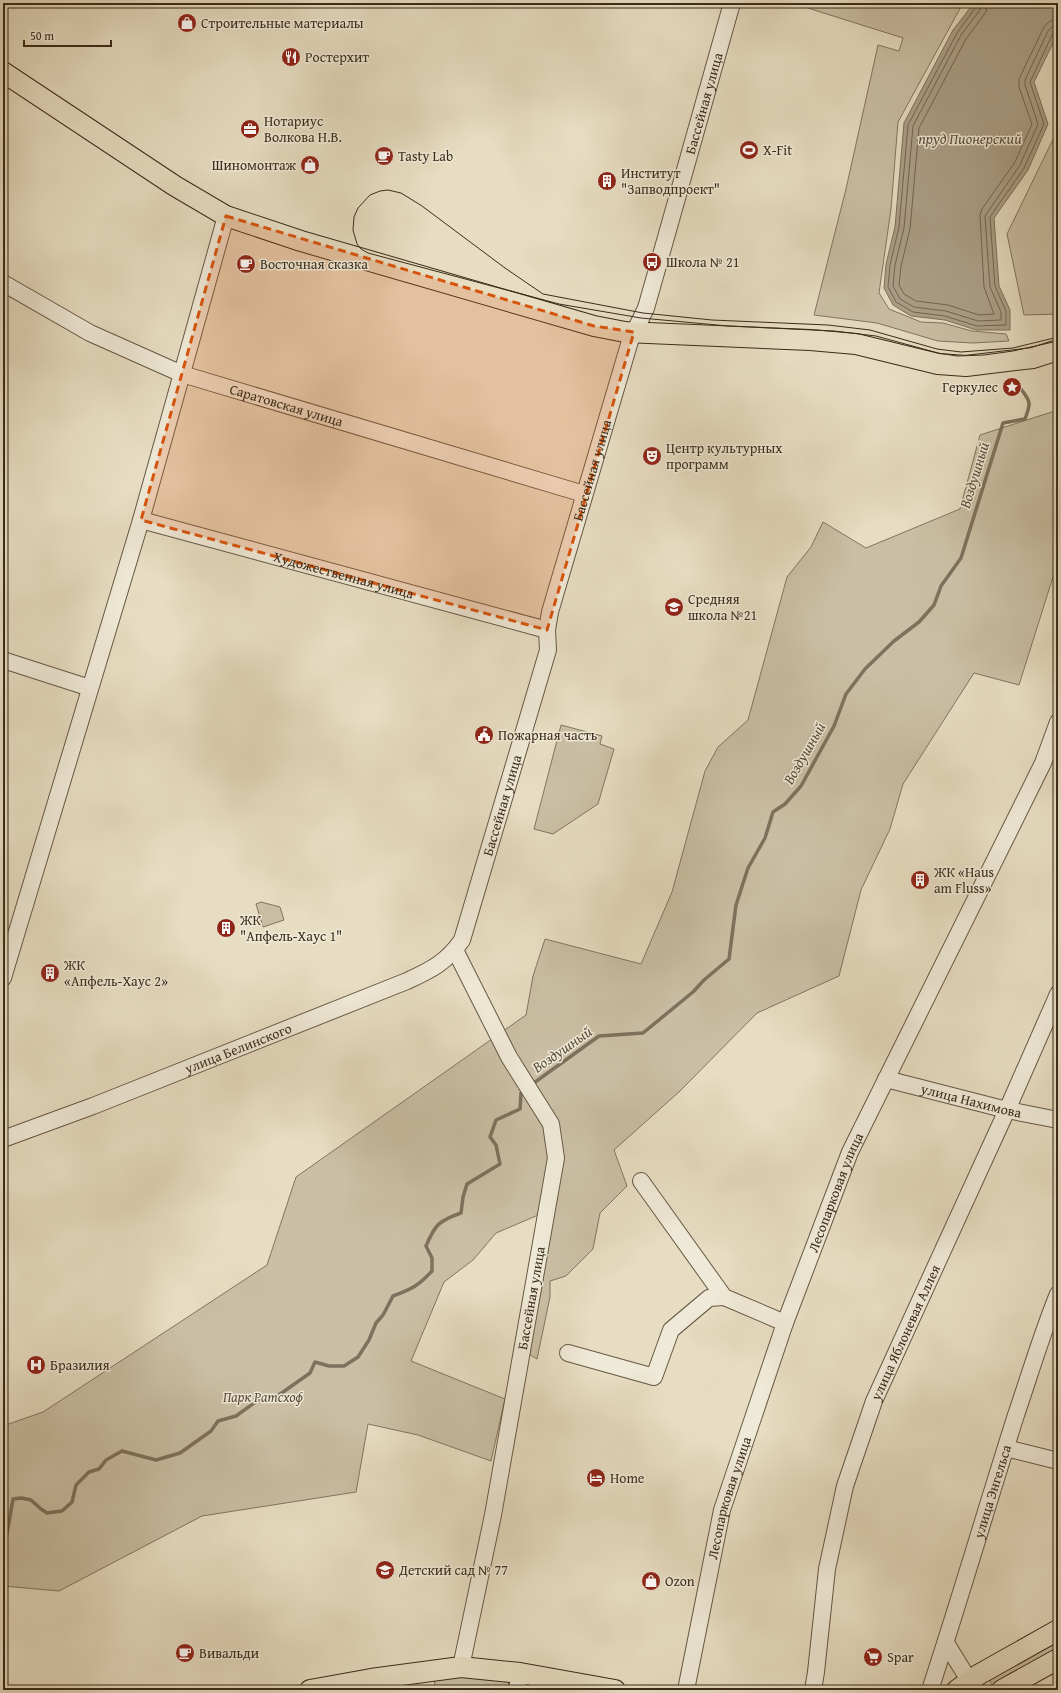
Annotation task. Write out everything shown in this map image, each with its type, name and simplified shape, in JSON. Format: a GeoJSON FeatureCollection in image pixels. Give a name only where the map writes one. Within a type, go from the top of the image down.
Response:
{"type":"FeatureCollection","features":[{"type":"Feature","properties":{"kind":"main road"},"geometry":{"type":"LineString","coordinates":[[3,72],[175,186],[226,216],[301,241],[594,326],[634,332],[810,340],[856,344],[938,364],[966,366],[1033,358],[1058,350]]}},
{"type":"Feature","properties":{"kind":"main road"},"geometry":{"type":"LineString","coordinates":[[967,1687],[1058,1630]]}},
{"type":"Feature","properties":{"kind":"main road"},"geometry":{"type":"LineString","coordinates":[[1002,1690],[1058,1659]]}},
{"type":"Feature","properties":{"kind":"main road"},"geometry":{"type":"LineString","coordinates":[[310,1690],[371,1679],[461,1667],[519,1682],[615,1690]]}},
{"type":"Feature","properties":{"kind":"street","name":"Бассейная улица"},"geometry":{"type":"LineString","coordinates":[[461,1667],[493,1515],[556,1158],[551,1124],[509,1057],[459,945],[548,650],[547,630],[550,612],[584,494],[630,341],[646,308],[732,3]]}},
{"type":"Feature","properties":{"kind":"street"},"geometry":{"type":"LineString","coordinates":[[3,978],[141,520],[226,216]]}},
{"type":"Feature","properties":{"kind":"street","name":"Саратовская улица"},"geometry":{"type":"LineString","coordinates":[[3,283],[90,333],[182,374],[584,494]]}},
{"type":"Feature","properties":{"kind":"street","name":"Художественная улица"},"geometry":{"type":"LineString","coordinates":[[141,520],[547,630]]}},
{"type":"Feature","properties":{"kind":"street"},"geometry":{"type":"LineString","coordinates":[[3,660],[90,688]]}},
{"type":"Feature","properties":{"kind":"street","name":"Лесопарковая улица"},"geometry":{"type":"LineString","coordinates":[[686,1690],[722,1510],[785,1323],[850,1152],[1043,763],[1058,722]]}},
{"type":"Feature","properties":{"kind":"street","name":"улица Белинского"},"geometry":{"type":"LineString","coordinates":[[3,1139],[93,1106],[407,981],[448,959],[459,945]]}},
{"type":"Feature","properties":{"kind":"street","name":"улица Яблоневая Аллея"},"geometry":{"type":"LineString","coordinates":[[813,1690],[827,1569],[845,1486],[874,1401],[1007,1110],[1058,994]]}},
{"type":"Feature","properties":{"kind":"street","name":"улица Нахимова"},"geometry":{"type":"LineString","coordinates":[[886,1079],[1007,1110],[1058,1120]]}},
{"type":"Feature","properties":{"kind":"street"},"geometry":{"type":"LineString","coordinates":[[641,1181],[724,1297]]}},
{"type":"Feature","properties":{"kind":"street","name":"улица Энгельса"},"geometry":{"type":"LineString","coordinates":[[930,1690],[1045,1325],[1058,1294]]}},
{"type":"Feature","properties":{"kind":"street"},"geometry":{"type":"LineString","coordinates":[[568,1353],[654,1377],[671,1330],[709,1298],[724,1297],[785,1323]]}},
{"type":"Feature","properties":{"kind":"street"},"geometry":{"type":"LineString","coordinates":[[1006,1448],[1058,1461]]}},
{"type":"Feature","properties":{"kind":"street"},"geometry":{"type":"LineString","coordinates":[[946,1643],[967,1687]]}},
{"type":"Feature","properties":{"kind":"highlighted area"},"geometry":{"type":"Polygon","coordinates":[[[226,216],[594,326],[634,332],[547,630],[141,520],[226,216]]]}},
{"type":"Feature","properties":{"kind":"green space"},"geometry":{"type":"Polygon","coordinates":[[[792,3],[963,3],[898,122],[891,209],[879,293],[889,309],[921,322],[943,323],[972,331],[1006,334],[1009,341],[973,343],[938,341],[877,323],[814,315],[846,189],[878,45],[899,51],[903,38],[792,3]]]}},
{"type":"Feature","properties":{"kind":"green space"},"geometry":{"type":"Polygon","coordinates":[[[1058,129],[1058,314],[1024,315],[1007,234],[1058,129]]]}},
{"type":"Feature","properties":{"kind":"green space","name":"Парк Ратсхоф"},"geometry":{"type":"Polygon","coordinates":[[[1058,410],[1058,561],[1019,685],[974,673],[903,784],[890,829],[861,890],[839,976],[757,1013],[680,1091],[614,1150],[627,1186],[600,1213],[593,1249],[566,1276],[550,1281],[550,1297],[537,1359],[527,1353],[543,1213],[496,1233],[473,1260],[444,1282],[411,1361],[505,1399],[491,1461],[418,1435],[368,1424],[356,1492],[202,1516],[59,1591],[3,1586],[3,1426],[43,1412],[267,1265],[296,1177],[526,1015],[533,976],[545,939],[641,964],[672,892],[705,771],[718,747],[748,720],[787,577],[811,547],[823,522],[866,548],[960,509],[980,435],[1058,410]]]}},
{"type":"Feature","properties":{"kind":"green space"},"geometry":{"type":"Polygon","coordinates":[[[561,725],[602,736],[600,744],[614,749],[598,804],[553,834],[534,829],[561,725]]]}},
{"type":"Feature","properties":{"kind":"green space"},"geometry":{"type":"Polygon","coordinates":[[[261,902],[280,907],[284,920],[263,927],[256,904],[261,902]]]}},
{"type":"Feature","properties":{"kind":"green space"},"geometry":{"type":"Polygon","coordinates":[[[1058,1639],[1058,1651],[993,1687],[988,1678],[1058,1639]]]}},
{"type":"Feature","properties":{"kind":"green space"},"geometry":{"type":"Polygon","coordinates":[[[433,1676],[510,1677],[507,1690],[436,1690],[433,1676]]]}},
{"type":"Feature","properties":{"kind":"water","name":"пруд Пионерский"},"geometry":{"type":"Polygon","coordinates":[[[974,3],[1058,3],[1058,33],[1034,82],[1048,124],[1028,170],[994,218],[999,286],[1010,310],[1010,330],[976,330],[945,320],[911,316],[893,305],[884,288],[886,264],[895,227],[904,123],[953,30],[974,3]]]}},
{"type":"Feature","properties":{"kind":"waterway","name":"Воздушный"},"geometry":{"type":"LineString","coordinates":[[531,1085],[599,1036],[643,1033],[693,992],[704,980],[729,959],[736,905],[748,868],[765,838],[773,812],[785,804],[801,786],[834,726],[846,694],[865,669],[894,641],[919,622],[934,605],[941,586],[961,558],[1003,423],[1025,419],[1029,403],[1027,397],[1021,389]]}},
{"type":"Feature","properties":{"kind":"waterway","name":"Воздушный"},"geometry":{"type":"LineString","coordinates":[[3,1535],[7,1534],[13,1499],[21,1498],[31,1500],[47,1513],[62,1511],[72,1502],[76,1485],[89,1472],[99,1469],[106,1460],[122,1451],[156,1460],[180,1453],[211,1431],[218,1421],[236,1416],[261,1398],[276,1397],[310,1373],[315,1362],[329,1366],[344,1366],[358,1357],[369,1340],[376,1323],[383,1315],[393,1296],[414,1286],[432,1271],[432,1258],[426,1246],[435,1228],[442,1221],[461,1213],[463,1197],[467,1184],[500,1164],[496,1145],[490,1137],[496,1120],[520,1109],[521,1093],[524,1090]]}},
{"type":"Feature","properties":{"kind":"tram line"},"geometry":{"type":"LineString","coordinates":[[1058,337],[1013,348],[961,352],[937,349],[870,330],[828,325],[712,320],[643,313],[543,294],[505,268],[422,206],[401,193],[388,190],[370,195],[358,208],[354,217],[353,230],[357,244],[361,249],[368,253],[559,304],[641,318],[728,326],[834,331],[876,336],[938,353],[957,356],[984,355],[1013,351],[1058,341]]}},
{"type":"Feature","properties":{"kind":"place","name":"Строительные материалы"},"geometry":{"type":"Point","coordinates":[187,23]}},
{"type":"Feature","properties":{"kind":"place","name":"Ростерхит"},"geometry":{"type":"Point","coordinates":[291,57]}},
{"type":"Feature","properties":{"kind":"place","name":"Нотариус Волкова Н.В."},"geometry":{"type":"Point","coordinates":[250,129]}},
{"type":"Feature","properties":{"kind":"place","name":"X-Fit"},"geometry":{"type":"Point","coordinates":[749,150]}},
{"type":"Feature","properties":{"kind":"place","name":"Tasty Lab"},"geometry":{"type":"Point","coordinates":[384,156]}},
{"type":"Feature","properties":{"kind":"place","name":"Шиномонтаж"},"geometry":{"type":"Point","coordinates":[310,165]}},
{"type":"Feature","properties":{"kind":"place","name":"Институт \"Запводпроект\""},"geometry":{"type":"Point","coordinates":[607,181]}},
{"type":"Feature","properties":{"kind":"place","name":"Школа № 21"},"geometry":{"type":"Point","coordinates":[652,262]}},
{"type":"Feature","properties":{"kind":"place","name":"Восточная сказка"},"geometry":{"type":"Point","coordinates":[246,264]}},
{"type":"Feature","properties":{"kind":"place","name":"Геркулес"},"geometry":{"type":"Point","coordinates":[1012,387]}},
{"type":"Feature","properties":{"kind":"place","name":"Центр культурных программ"},"geometry":{"type":"Point","coordinates":[652,456]}},
{"type":"Feature","properties":{"kind":"place","name":"Средняя школа №21"},"geometry":{"type":"Point","coordinates":[674,607]}},
{"type":"Feature","properties":{"kind":"place","name":"Пожарная часть"},"geometry":{"type":"Point","coordinates":[484,735]}},
{"type":"Feature","properties":{"kind":"place","name":"ЖК «Haus am Fluss»"},"geometry":{"type":"Point","coordinates":[920,880]}},
{"type":"Feature","properties":{"kind":"place","name":"ЖК \"Апфель-Хаус 1\""},"geometry":{"type":"Point","coordinates":[226,928]}},
{"type":"Feature","properties":{"kind":"place","name":"ЖК «Апфель-Хаус 2»"},"geometry":{"type":"Point","coordinates":[50,973]}},
{"type":"Feature","properties":{"kind":"place","name":"Бразилия"},"geometry":{"type":"Point","coordinates":[36,1365]}},
{"type":"Feature","properties":{"kind":"place","name":"Home"},"geometry":{"type":"Point","coordinates":[596,1478]}},
{"type":"Feature","properties":{"kind":"place","name":"Детский сад № 77"},"geometry":{"type":"Point","coordinates":[385,1570]}},
{"type":"Feature","properties":{"kind":"place","name":"Ozon"},"geometry":{"type":"Point","coordinates":[651,1581]}},
{"type":"Feature","properties":{"kind":"place","name":"Вивальди"},"geometry":{"type":"Point","coordinates":[185,1653]}},
{"type":"Feature","properties":{"kind":"place","name":"Spar"},"geometry":{"type":"Point","coordinates":[873,1657]}}]}
